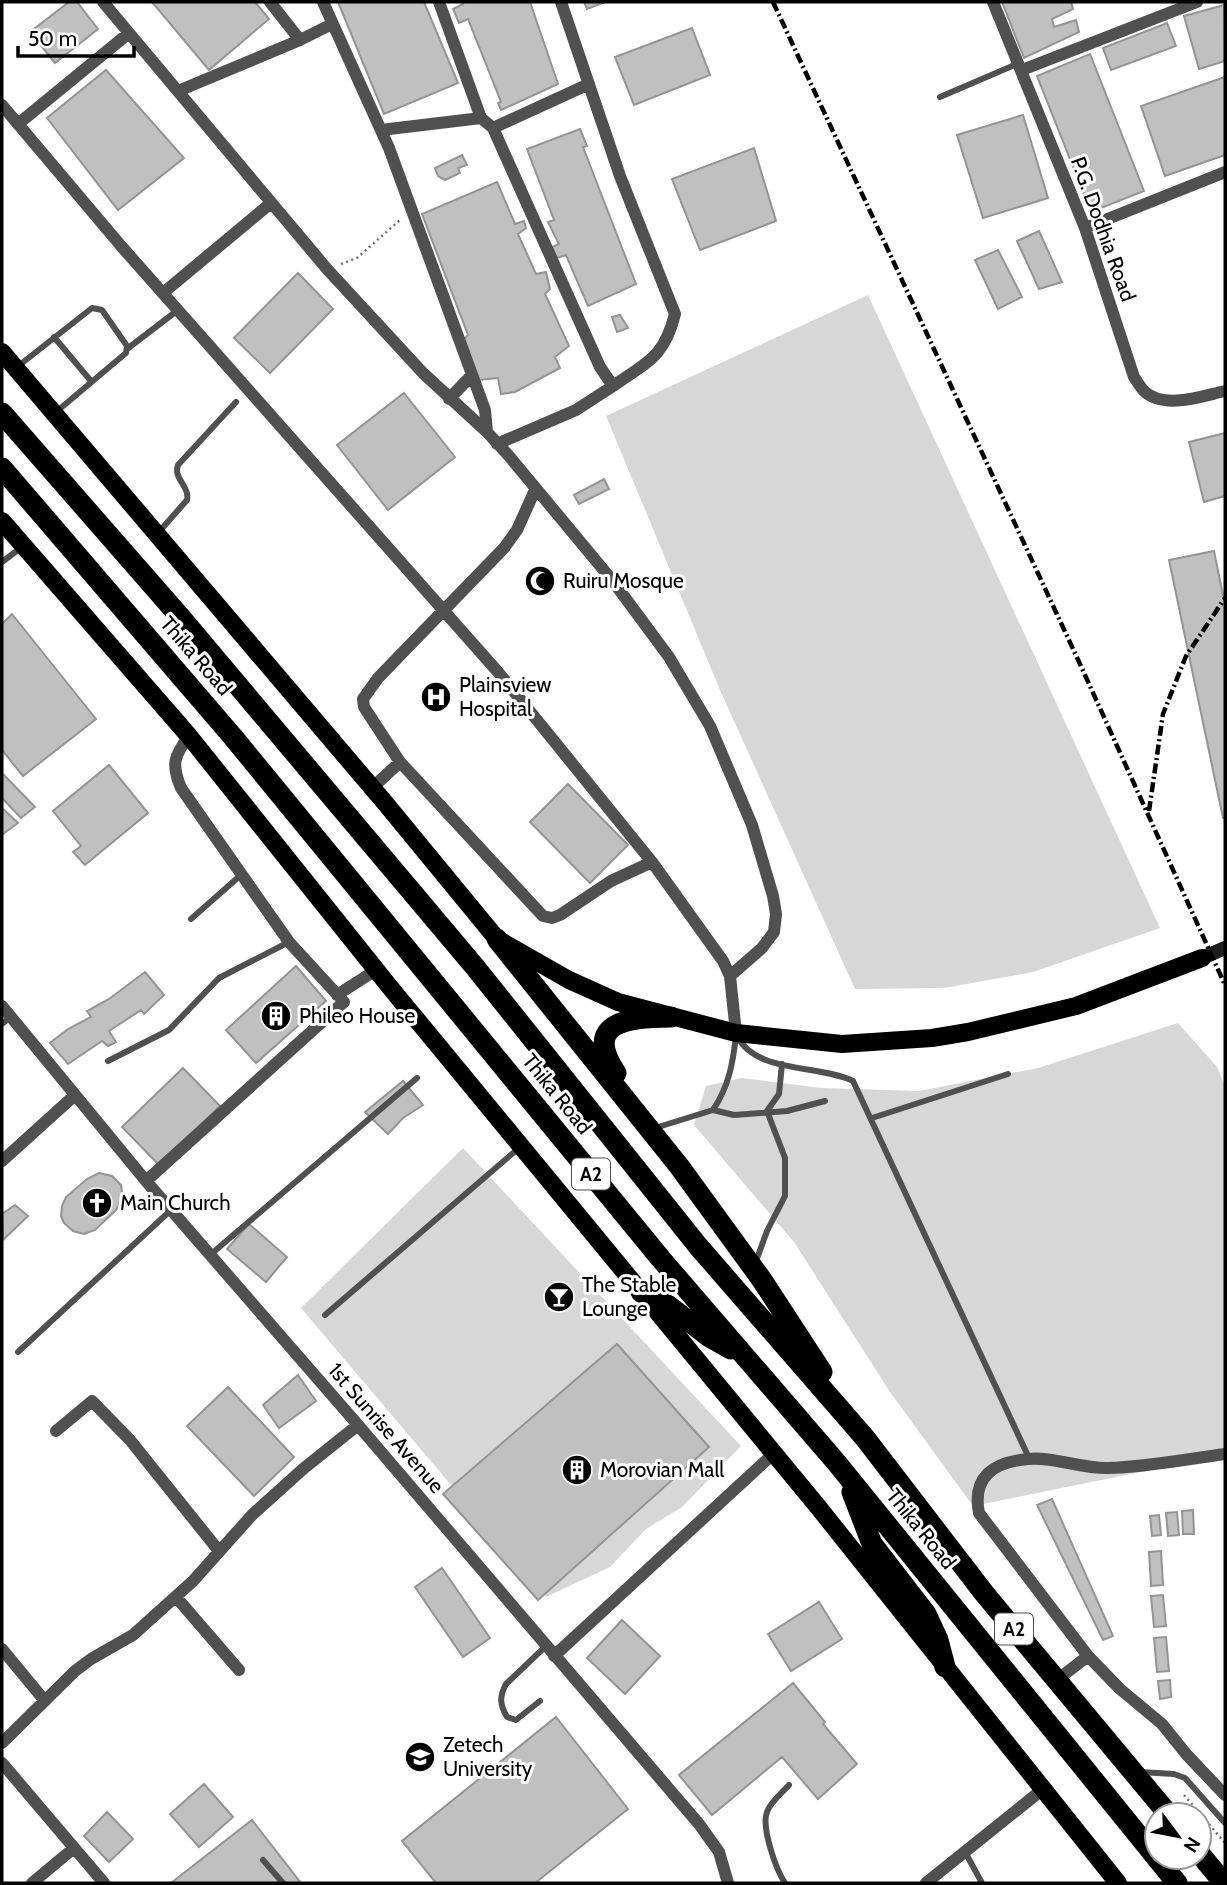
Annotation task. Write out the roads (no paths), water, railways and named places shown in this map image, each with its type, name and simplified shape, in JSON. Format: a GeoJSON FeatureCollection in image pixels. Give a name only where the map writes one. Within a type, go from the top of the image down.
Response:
{"type":"FeatureCollection","features":[{"type":"Feature","properties":{"kind":"highway","name":"Thika Road"},"geometry":{"type":"LineString","coordinates":[[2,412],[200,640],[475,967],[698,1246],[865,1438],[984,1593],[1158,1801]]}},
{"type":"Feature","properties":{"kind":"highway","name":"Thika Road"},"geometry":{"type":"LineString","coordinates":[[2,468],[233,737],[661,1259],[846,1475],[1177,1883]]}},
{"type":"Feature","properties":{"kind":"highway"},"geometry":{"type":"LineString","coordinates":[[496,939],[678,1167],[754,1269],[865,1438]]}},
{"type":"Feature","properties":{"kind":"highway"},"geometry":{"type":"LineString","coordinates":[[671,1017],[638,1017],[615,1025],[604,1037],[603,1047],[605,1057],[678,1167]]}},
{"type":"Feature","properties":{"kind":"highway"},"geometry":{"type":"LineString","coordinates":[[641,1292],[669,1306],[708,1336],[745,1357]]}},
{"type":"Feature","properties":{"kind":"highway"},"geometry":{"type":"LineString","coordinates":[[846,1475],[872,1544],[926,1614],[938,1640],[945,1667]]}},
{"type":"Feature","properties":{"kind":"main road"},"geometry":{"type":"LineString","coordinates":[[2,352],[372,788],[496,939],[569,980],[618,1002],[736,1033],[842,1044],[933,1038],[1076,1006],[1225,948]]}},
{"type":"Feature","properties":{"kind":"main road"},"geometry":{"type":"LineString","coordinates":[[2,521],[189,736],[376,970],[819,1508],[1118,1883]]}},
{"type":"Feature","properties":{"kind":"street"},"geometry":{"type":"LineString","coordinates":[[103,2],[327,270],[449,400],[498,444],[612,580],[669,657],[710,726],[752,825],[773,896],[776,924],[768,942],[730,976]]}},
{"type":"Feature","properties":{"kind":"street"},"geometry":{"type":"LineString","coordinates":[[270,2],[300,40]]}},
{"type":"Feature","properties":{"kind":"street"},"geometry":{"type":"LineString","coordinates":[[323,2],[381,130],[413,209],[487,420],[487,432]]}},
{"type":"Feature","properties":{"kind":"street"},"geometry":{"type":"LineString","coordinates":[[439,2],[481,118],[493,128],[600,367],[612,386]]}},
{"type":"Feature","properties":{"kind":"street"},"geometry":{"type":"LineString","coordinates":[[498,444],[576,410],[651,360],[670,336],[675,314],[620,176],[561,2]]}},
{"type":"Feature","properties":{"kind":"street","name":"P.G. Dodhia Road"},"geometry":{"type":"LineString","coordinates":[[993,2],[1085,228],[1134,377],[1144,391],[1155,398],[1195,398],[1225,391]]}},
{"type":"Feature","properties":{"kind":"street"},"geometry":{"type":"LineString","coordinates":[[1020,66],[1197,2]]}},
{"type":"Feature","properties":{"kind":"street"},"geometry":{"type":"LineString","coordinates":[[178,91],[332,24]]}},
{"type":"Feature","properties":{"kind":"street"},"geometry":{"type":"LineString","coordinates":[[18,124],[129,33]]}},
{"type":"Feature","properties":{"kind":"street"},"geometry":{"type":"LineString","coordinates":[[493,128],[589,84]]}},
{"type":"Feature","properties":{"kind":"street"},"geometry":{"type":"LineString","coordinates":[[2,105],[163,293],[498,672],[652,862],[723,961],[730,976],[736,1033]]}},
{"type":"Feature","properties":{"kind":"street"},"geometry":{"type":"LineString","coordinates":[[381,130],[481,118]]}},
{"type":"Feature","properties":{"kind":"street"},"geometry":{"type":"LineString","coordinates":[[1085,228],[1225,172]]}},
{"type":"Feature","properties":{"kind":"street"},"geometry":{"type":"LineString","coordinates":[[163,293],[271,203]]}},
{"type":"Feature","properties":{"kind":"street"},"geometry":{"type":"LineString","coordinates":[[449,400],[472,375]]}},
{"type":"Feature","properties":{"kind":"street"},"geometry":{"type":"LineString","coordinates":[[536,490],[517,530],[504,548],[377,678],[363,699],[371,720],[400,762],[543,916],[552,918],[560,915],[611,881],[652,862]]}},
{"type":"Feature","properties":{"kind":"street"},"geometry":{"type":"LineString","coordinates":[[146,1181],[344,1002],[289,943],[181,788],[176,776],[176,753],[189,736]]}},
{"type":"Feature","properties":{"kind":"street"},"geometry":{"type":"LineString","coordinates":[[372,788],[400,762]]}},
{"type":"Feature","properties":{"kind":"street"},"geometry":{"type":"LineString","coordinates":[[337,995],[376,970]]}},
{"type":"Feature","properties":{"kind":"street","name":"1st Sunrise Avenue"},"geometry":{"type":"LineString","coordinates":[[2,1006],[6,1020],[75,1095],[699,1824],[719,1852],[727,1883]]}},
{"type":"Feature","properties":{"kind":"street"},"geometry":{"type":"LineString","coordinates":[[2,1161],[75,1095]]}},
{"type":"Feature","properties":{"kind":"street"},"geometry":{"type":"LineString","coordinates":[[56,1431],[92,1401],[130,1440],[219,1551]]}},
{"type":"Feature","properties":{"kind":"street"},"geometry":{"type":"LineString","coordinates":[[2,1743],[75,1671],[133,1634],[176,1597],[251,1515],[358,1424]]}},
{"type":"Feature","properties":{"kind":"street"},"geometry":{"type":"LineString","coordinates":[[550,1651],[774,1454]]}},
{"type":"Feature","properties":{"kind":"street"},"geometry":{"type":"LineString","coordinates":[[1225,1454],[1106,1468],[1029,1458],[1004,1464],[986,1474],[977,1489],[979,1513],[1088,1656],[1120,1689],[1162,1724],[1225,1795]]}},
{"type":"Feature","properties":{"kind":"street"},"geometry":{"type":"LineString","coordinates":[[176,1597],[239,1670]]}},
{"type":"Feature","properties":{"kind":"street"},"geometry":{"type":"LineString","coordinates":[[2,1649],[45,1701]]}},
{"type":"Feature","properties":{"kind":"street"},"geometry":{"type":"LineString","coordinates":[[1057,1680],[1088,1656]]}},
{"type":"Feature","properties":{"kind":"street"},"geometry":{"type":"LineString","coordinates":[[2,1763],[104,1883]]}},
{"type":"Feature","properties":{"kind":"street"},"geometry":{"type":"LineString","coordinates":[[926,1883],[1043,1789]]}},
{"type":"Feature","properties":{"kind":"street"},"geometry":{"type":"LineString","coordinates":[[32,1883],[74,1848]]}},
{"type":"Feature","properties":{"kind":"lane"},"geometry":{"type":"LineString","coordinates":[[940,97],[1020,66]]}},
{"type":"Feature","properties":{"kind":"lane"},"geometry":{"type":"LineString","coordinates":[[15,368],[92,308],[98,308],[127,349]]}},
{"type":"Feature","properties":{"kind":"lane"},"geometry":{"type":"LineString","coordinates":[[53,414],[127,349],[178,310]]}},
{"type":"Feature","properties":{"kind":"lane"},"geometry":{"type":"LineString","coordinates":[[54,337],[91,381]]}},
{"type":"Feature","properties":{"kind":"lane"},"geometry":{"type":"LineString","coordinates":[[156,534],[187,500],[187,490],[177,475],[178,465],[236,402]]}},
{"type":"Feature","properties":{"kind":"lane"},"geometry":{"type":"LineString","coordinates":[[2,562],[24,546]]}},
{"type":"Feature","properties":{"kind":"lane"},"geometry":{"type":"LineString","coordinates":[[191,919],[242,874]]}},
{"type":"Feature","properties":{"kind":"lane"},"geometry":{"type":"LineString","coordinates":[[108,1061],[169,1030],[219,978],[289,943]]}},
{"type":"Feature","properties":{"kind":"lane"},"geometry":{"type":"LineString","coordinates":[[736,1033],[741,1044],[753,1053],[782,1065],[841,1075],[853,1081],[1029,1458]]}},
{"type":"Feature","properties":{"kind":"lane"},"geometry":{"type":"LineString","coordinates":[[713,1110],[723,1095],[733,1066],[736,1033]]}},
{"type":"Feature","properties":{"kind":"lane"},"geometry":{"type":"LineString","coordinates":[[767,1111],[779,1094],[782,1065]]}},
{"type":"Feature","properties":{"kind":"lane"},"geometry":{"type":"LineString","coordinates":[[872,1118],[1008,1074]]}},
{"type":"Feature","properties":{"kind":"lane"},"geometry":{"type":"LineString","coordinates":[[210,1255],[417,1078]]}},
{"type":"Feature","properties":{"kind":"lane"},"geometry":{"type":"LineString","coordinates":[[653,1128],[713,1110],[734,1115],[787,1111],[825,1101]]}},
{"type":"Feature","properties":{"kind":"lane"},"geometry":{"type":"LineString","coordinates":[[754,1269],[767,1231],[785,1196],[785,1158],[767,1111]]}},
{"type":"Feature","properties":{"kind":"lane"},"geometry":{"type":"LineString","coordinates":[[325,1315],[521,1146]]}},
{"type":"Feature","properties":{"kind":"lane"},"geometry":{"type":"LineString","coordinates":[[18,1352],[171,1210]]}},
{"type":"Feature","properties":{"kind":"lane"},"geometry":{"type":"LineString","coordinates":[[540,1701],[516,1720],[507,1717],[500,1705],[506,1684],[550,1651]]}},
{"type":"Feature","properties":{"kind":"lane"},"geometry":{"type":"LineString","coordinates":[[1134,1772],[1174,1774],[1185,1778],[1225,1823]]}},
{"type":"Feature","properties":{"kind":"lane"},"geometry":{"type":"LineString","coordinates":[[785,1883],[776,1867],[765,1819],[768,1808],[789,1785]]}},
{"type":"Feature","properties":{"kind":"lane"},"geometry":{"type":"LineString","coordinates":[[965,1852],[982,1883]]}},
{"type":"Feature","properties":{"kind":"lane"},"geometry":{"type":"LineString","coordinates":[[263,1860],[283,1883]]}},
{"type":"Feature","properties":{"kind":"railway"},"geometry":{"type":"LineString","coordinates":[[773,2],[1080,664],[1225,985]]}},
{"type":"Feature","properties":{"kind":"railway"},"geometry":{"type":"LineString","coordinates":[[1149,811],[1163,714],[1186,656],[1225,598]]}},
{"type":"Feature","properties":{"kind":"place","name":"Ruiru Mosque"},"geometry":{"type":"Point","coordinates":[540,581]}},
{"type":"Feature","properties":{"kind":"place","name":"Plainsview Hospital"},"geometry":{"type":"Point","coordinates":[436,697]}},
{"type":"Feature","properties":{"kind":"place","name":"Phileo House"},"geometry":{"type":"Point","coordinates":[276,1016]}},
{"type":"Feature","properties":{"kind":"place","name":"Main Church"},"geometry":{"type":"Point","coordinates":[97,1203]}},
{"type":"Feature","properties":{"kind":"place","name":"The Stable Lounge"},"geometry":{"type":"Point","coordinates":[559,1297]}},
{"type":"Feature","properties":{"kind":"place","name":"Morovian Mall"},"geometry":{"type":"Point","coordinates":[577,1470]}},
{"type":"Feature","properties":{"kind":"place","name":"Zetech University"},"geometry":{"type":"Point","coordinates":[420,1757]}}]}
